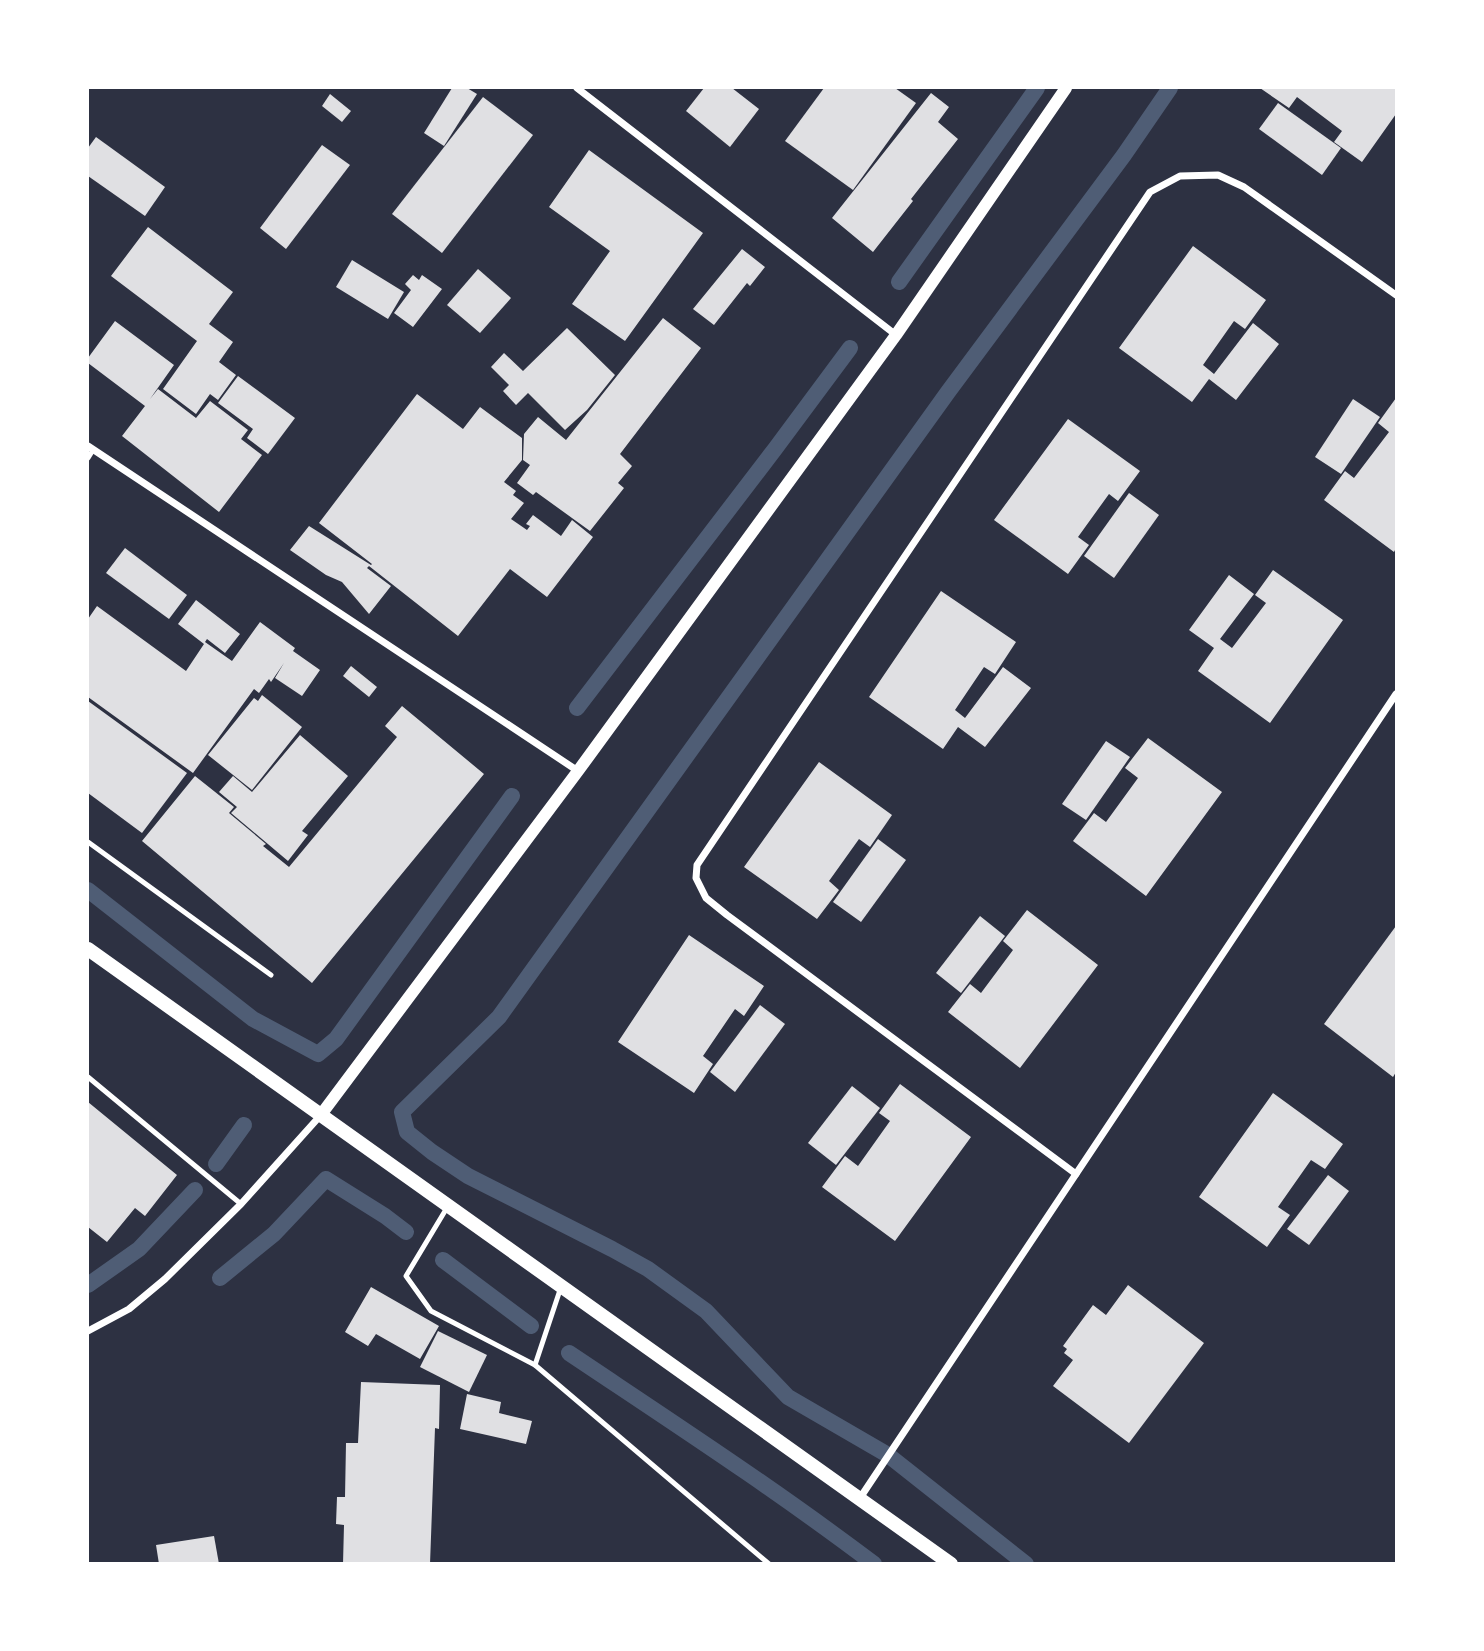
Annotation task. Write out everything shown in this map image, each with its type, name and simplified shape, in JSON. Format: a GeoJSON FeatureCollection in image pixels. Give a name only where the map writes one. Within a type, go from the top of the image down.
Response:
{"type":"FeatureCollection","features":[{"type":"Feature","properties":{"kind":"main road"},"geometry":{"type":"LineString","coordinates":[[88,949],[951,1563]]}},
{"type":"Feature","properties":{"kind":"street"},"geometry":{"type":"LineString","coordinates":[[577,88],[895,335]]}},
{"type":"Feature","properties":{"kind":"street"},"geometry":{"type":"LineString","coordinates":[[88,1331],[129,1309],[165,1279],[241,1204],[320,1116],[578,771],[895,335],[1066,88]]}},
{"type":"Feature","properties":{"kind":"street"},"geometry":{"type":"LineString","coordinates":[[1076,1174],[726,915],[706,898],[696,878],[697,865],[1150,192],[1180,176],[1218,175],[1244,187],[1396,295]]}},
{"type":"Feature","properties":{"kind":"street"},"geometry":{"type":"LineString","coordinates":[[90,448],[578,771]]}},
{"type":"Feature","properties":{"kind":"street"},"geometry":{"type":"LineString","coordinates":[[860,1498],[1396,694]]}},
{"type":"Feature","properties":{"kind":"lane"},"geometry":{"type":"LineString","coordinates":[[88,458],[90,448]]}},
{"type":"Feature","properties":{"kind":"lane"},"geometry":{"type":"LineString","coordinates":[[88,842],[271,975]]}},
{"type":"Feature","properties":{"kind":"lane"},"geometry":{"type":"LineString","coordinates":[[88,1077],[241,1204]]}},
{"type":"Feature","properties":{"kind":"lane"},"geometry":{"type":"LineString","coordinates":[[448,1206],[406,1276],[431,1311],[535,1365],[769,1563]]}},
{"type":"Feature","properties":{"kind":"lane"},"geometry":{"type":"LineString","coordinates":[[535,1365],[561,1287]]}},
{"type":"Feature","properties":{"kind":"building"},"geometry":{"type":"Polygon","coordinates":[[[452,88],[467,88],[477,94],[444,146],[424,133],[452,88]]]}},
{"type":"Feature","properties":{"kind":"building"},"geometry":{"type":"Polygon","coordinates":[[[704,88],[732,88],[759,109],[730,147],[686,111],[704,88]]]}},
{"type":"Feature","properties":{"kind":"building"},"geometry":{"type":"Polygon","coordinates":[[[824,88],[895,88],[916,103],[853,190],[785,141],[824,88]]]}},
{"type":"Feature","properties":{"kind":"building"},"geometry":{"type":"Polygon","coordinates":[[[1260,88],[1396,88],[1396,114],[1362,162],[1334,142],[1342,131],[1297,97],[1289,108],[1260,88]]]}},
{"type":"Feature","properties":{"kind":"building"},"geometry":{"type":"Polygon","coordinates":[[[931,93],[949,107],[938,122],[958,139],[873,252],[832,218],[931,93]]]}},
{"type":"Feature","properties":{"kind":"building"},"geometry":{"type":"Polygon","coordinates":[[[330,94],[351,111],[342,122],[322,106],[330,94]]]}},
{"type":"Feature","properties":{"kind":"building"},"geometry":{"type":"Polygon","coordinates":[[[483,97],[533,135],[442,253],[392,214],[483,97]]]}},
{"type":"Feature","properties":{"kind":"building"},"geometry":{"type":"Polygon","coordinates":[[[1278,103],[1341,148],[1322,175],[1259,129],[1278,103]]]}},
{"type":"Feature","properties":{"kind":"building"},"geometry":{"type":"Polygon","coordinates":[[[96,137],[165,187],[145,216],[88,176],[88,148],[96,137]]]}},
{"type":"Feature","properties":{"kind":"building"},"geometry":{"type":"Polygon","coordinates":[[[322,145],[350,165],[286,249],[260,228],[322,145]]]}},
{"type":"Feature","properties":{"kind":"building"},"geometry":{"type":"Polygon","coordinates":[[[589,150],[703,233],[625,341],[572,304],[610,251],[549,207],[589,150]]]}},
{"type":"Feature","properties":{"kind":"building"},"geometry":{"type":"Polygon","coordinates":[[[148,227],[233,292],[209,324],[233,342],[219,362],[236,375],[218,400],[210,394],[196,414],[163,389],[197,341],[111,276],[148,227]]]}},
{"type":"Feature","properties":{"kind":"building"},"geometry":{"type":"Polygon","coordinates":[[[1193,246],[1266,300],[1245,329],[1234,321],[1203,365],[1214,374],[1253,323],[1279,344],[1236,400],[1209,379],[1192,402],[1119,348],[1193,246]]]}},
{"type":"Feature","properties":{"kind":"building"},"geometry":{"type":"Polygon","coordinates":[[[742,249],[765,267],[750,286],[747,283],[714,325],[693,309],[742,249]]]}},
{"type":"Feature","properties":{"kind":"building"},"geometry":{"type":"Polygon","coordinates":[[[352,260],[404,292],[388,319],[336,287],[352,260]]]}},
{"type":"Feature","properties":{"kind":"building"},"geometry":{"type":"Polygon","coordinates":[[[478,269],[511,298],[480,333],[447,305],[478,269]]]}},
{"type":"Feature","properties":{"kind":"building"},"geometry":{"type":"Polygon","coordinates":[[[413,275],[419,280],[422,275],[442,289],[413,327],[394,313],[411,290],[405,284],[413,275]]]}},
{"type":"Feature","properties":{"kind":"building"},"geometry":{"type":"Polygon","coordinates":[[[663,318],[701,348],[620,454],[632,466],[618,483],[624,488],[590,531],[536,492],[533,495],[517,483],[530,465],[523,460],[524,434],[538,417],[566,440],[663,318]]]}},
{"type":"Feature","properties":{"kind":"building"},"geometry":{"type":"Polygon","coordinates":[[[115,321],[174,365],[150,399],[158,389],[196,418],[210,401],[248,430],[241,439],[262,455],[219,512],[122,436],[145,406],[88,363],[88,358],[115,321]]]}},
{"type":"Feature","properties":{"kind":"building"},"geometry":{"type":"Polygon","coordinates":[[[567,328],[615,375],[587,410],[565,430],[528,393],[516,405],[503,391],[509,385],[491,367],[504,353],[523,371],[567,328]]]}},
{"type":"Feature","properties":{"kind":"building"},"geometry":{"type":"Polygon","coordinates":[[[238,376],[295,418],[268,454],[247,438],[253,429],[218,403],[238,376]]]}},
{"type":"Feature","properties":{"kind":"building"},"geometry":{"type":"Polygon","coordinates":[[[417,394],[463,429],[480,407],[522,438],[522,460],[504,482],[516,491],[513,495],[524,503],[511,519],[527,530],[530,526],[526,524],[533,515],[561,536],[572,520],[593,537],[547,597],[510,569],[458,636],[369,566],[367,568],[391,586],[369,614],[342,582],[326,575],[290,550],[309,526],[372,564],[319,523],[417,394]]]}},
{"type":"Feature","properties":{"kind":"building"},"geometry":{"type":"Polygon","coordinates":[[[1396,398],[1394,552],[1324,500],[1345,471],[1354,478],[1389,432],[1378,423],[1396,398]]]}},
{"type":"Feature","properties":{"kind":"building"},"geometry":{"type":"Polygon","coordinates":[[[1353,399],[1380,417],[1341,474],[1315,457],[1353,399]]]}},
{"type":"Feature","properties":{"kind":"building"},"geometry":{"type":"Polygon","coordinates":[[[1068,419],[1140,471],[1118,501],[1109,494],[1078,537],[1089,545],[1068,574],[994,520],[1068,419]]]}},
{"type":"Feature","properties":{"kind":"building"},"geometry":{"type":"Polygon","coordinates":[[[1129,493],[1159,515],[1114,578],[1084,556],[1129,493]]]}},
{"type":"Feature","properties":{"kind":"building"},"geometry":{"type":"Polygon","coordinates":[[[125,548],[187,595],[169,619],[106,573],[125,548]]]}},
{"type":"Feature","properties":{"kind":"building"},"geometry":{"type":"Polygon","coordinates":[[[1273,570],[1343,620],[1270,723],[1198,671],[1214,648],[1189,630],[1229,575],[1254,594],[1220,639],[1232,648],[1266,603],[1255,595],[1273,570]]]}},
{"type":"Feature","properties":{"kind":"building"},"geometry":{"type":"Polygon","coordinates":[[[941,591],[1016,642],[995,674],[984,667],[955,710],[965,718],[1003,667],[1031,688],[985,747],[958,727],[943,749],[869,697],[941,591]]]}},
{"type":"Feature","properties":{"kind":"building"},"geometry":{"type":"Polygon","coordinates":[[[196,600],[240,634],[225,653],[207,639],[205,642],[232,661],[260,622],[320,670],[302,696],[275,678],[284,663],[271,682],[269,679],[259,693],[254,689],[193,773],[88,697],[88,619],[97,606],[186,671],[204,644],[178,624],[196,600]]]}},
{"type":"Feature","properties":{"kind":"building"},"geometry":{"type":"Polygon","coordinates":[[[351,666],[377,687],[369,697],[343,676],[351,666]]]}},
{"type":"Feature","properties":{"kind":"building"},"geometry":{"type":"Polygon","coordinates":[[[262,695],[302,727],[252,790],[208,755],[254,698],[258,701],[262,695]]]}},
{"type":"Feature","properties":{"kind":"building"},"geometry":{"type":"Polygon","coordinates":[[[88,701],[187,773],[142,833],[88,793],[88,701]]]}},
{"type":"Feature","properties":{"kind":"building"},"geometry":{"type":"Polygon","coordinates":[[[402,706],[484,774],[312,983],[142,841],[195,776],[234,807],[229,813],[289,867],[397,737],[385,726],[402,706]]]}},
{"type":"Feature","properties":{"kind":"building"},"geometry":{"type":"Polygon","coordinates":[[[300,735],[348,776],[302,831],[308,835],[288,861],[231,813],[237,807],[219,792],[233,776],[252,792],[300,735]]]}},
{"type":"Feature","properties":{"kind":"building"},"geometry":{"type":"Polygon","coordinates":[[[1148,738],[1222,792],[1146,896],[1073,841],[1094,813],[1106,822],[1138,778],[1125,768],[1148,738]]]}},
{"type":"Feature","properties":{"kind":"building"},"geometry":{"type":"Polygon","coordinates":[[[1106,741],[1130,757],[1086,820],[1062,804],[1106,741]]]}},
{"type":"Feature","properties":{"kind":"building"},"geometry":{"type":"Polygon","coordinates":[[[819,762],[892,815],[870,847],[859,839],[829,881],[839,890],[817,919],[744,867],[819,762]]]}},
{"type":"Feature","properties":{"kind":"building"},"geometry":{"type":"Polygon","coordinates":[[[878,839],[906,860],[861,922],[833,902],[878,839]]]}},
{"type":"Feature","properties":{"kind":"building"},"geometry":{"type":"Polygon","coordinates":[[[1027,910],[1098,965],[1020,1068],[948,1012],[970,984],[981,993],[1013,950],[1003,941],[1027,910]]]}},
{"type":"Feature","properties":{"kind":"building"},"geometry":{"type":"Polygon","coordinates":[[[980,916],[1005,936],[961,993],[936,973],[980,916]]]}},
{"type":"Feature","properties":{"kind":"building"},"geometry":{"type":"Polygon","coordinates":[[[1396,926],[1396,1072],[1393,1077],[1324,1024],[1396,926]]]}},
{"type":"Feature","properties":{"kind":"building"},"geometry":{"type":"Polygon","coordinates":[[[689,935],[764,986],[744,1016],[735,1009],[703,1056],[713,1064],[694,1093],[618,1042],[689,935]]]}},
{"type":"Feature","properties":{"kind":"building"},"geometry":{"type":"Polygon","coordinates":[[[760,1005],[785,1024],[735,1092],[710,1072],[760,1005]]]}},
{"type":"Feature","properties":{"kind":"building"},"geometry":{"type":"Polygon","coordinates":[[[900,1084],[971,1137],[895,1241],[822,1187],[845,1156],[858,1166],[890,1121],[879,1113],[900,1084]]]}},
{"type":"Feature","properties":{"kind":"building"},"geometry":{"type":"Polygon","coordinates":[[[852,1086],[880,1108],[836,1165],[808,1143],[852,1086]]]}},
{"type":"Feature","properties":{"kind":"building"},"geometry":{"type":"Polygon","coordinates":[[[1273,1093],[1343,1144],[1325,1169],[1311,1160],[1278,1207],[1290,1215],[1267,1247],[1199,1197],[1273,1093]]]}},
{"type":"Feature","properties":{"kind":"building"},"geometry":{"type":"Polygon","coordinates":[[[88,1102],[177,1175],[145,1216],[135,1208],[107,1242],[88,1227],[88,1102]]]}},
{"type":"Feature","properties":{"kind":"building"},"geometry":{"type":"Polygon","coordinates":[[[1328,1175],[1349,1191],[1309,1245],[1287,1229],[1328,1175]]]}},
{"type":"Feature","properties":{"kind":"building"},"geometry":{"type":"Polygon","coordinates":[[[1128,1285],[1204,1343],[1129,1443],[1053,1386],[1073,1360],[1064,1353],[1067,1349],[1063,1346],[1093,1305],[1106,1315],[1128,1285]]]}},
{"type":"Feature","properties":{"kind":"building"},"geometry":{"type":"Polygon","coordinates":[[[371,1287],[439,1326],[420,1359],[376,1334],[368,1346],[345,1332],[371,1287]]]}},
{"type":"Feature","properties":{"kind":"building"},"geometry":{"type":"Polygon","coordinates":[[[438,1331],[487,1355],[469,1392],[420,1367],[438,1331]]]}},
{"type":"Feature","properties":{"kind":"building"},"geometry":{"type":"Polygon","coordinates":[[[361,1382],[440,1385],[439,1429],[435,1428],[430,1564],[343,1564],[344,1525],[336,1524],[337,1497],[345,1497],[346,1443],[358,1443],[361,1382]]]}},
{"type":"Feature","properties":{"kind":"building"},"geometry":{"type":"Polygon","coordinates":[[[467,1394],[501,1402],[499,1413],[532,1421],[526,1444],[460,1429],[467,1394]]]}},
{"type":"Feature","properties":{"kind":"building"},"geometry":{"type":"Polygon","coordinates":[[[214,1536],[219,1564],[159,1564],[156,1545],[214,1536]]]}},
{"type":"Feature","properties":{"kind":"waterway"},"geometry":{"type":"LineString","coordinates":[[899,282],[1037,88]]}},
{"type":"Feature","properties":{"kind":"waterway"},"geometry":{"type":"LineString","coordinates":[[1026,1564],[888,1455],[788,1397],[706,1311],[648,1269],[468,1176],[407,1132],[402,1112],[499,1017],[1170,88]]}},
{"type":"Feature","properties":{"kind":"waterway"},"geometry":{"type":"LineString","coordinates":[[577,708],[850,348]]}},
{"type":"Feature","properties":{"kind":"waterway"},"geometry":{"type":"LineString","coordinates":[[88,890],[253,1019],[318,1054],[336,1039],[512,796]]}},
{"type":"Feature","properties":{"kind":"waterway"},"geometry":{"type":"LineString","coordinates":[[216,1164],[244,1125]]}},
{"type":"Feature","properties":{"kind":"waterway"},"geometry":{"type":"LineString","coordinates":[[220,1278],[274,1234],[326,1179],[406,1232]]}},
{"type":"Feature","properties":{"kind":"waterway"},"geometry":{"type":"LineString","coordinates":[[88,1285],[139,1249],[195,1190]]}},
{"type":"Feature","properties":{"kind":"waterway"},"geometry":{"type":"LineString","coordinates":[[443,1260],[531,1326]]}},
{"type":"Feature","properties":{"kind":"waterway"},"geometry":{"type":"LineString","coordinates":[[569,1353],[761,1482],[874,1564]]}}]}
